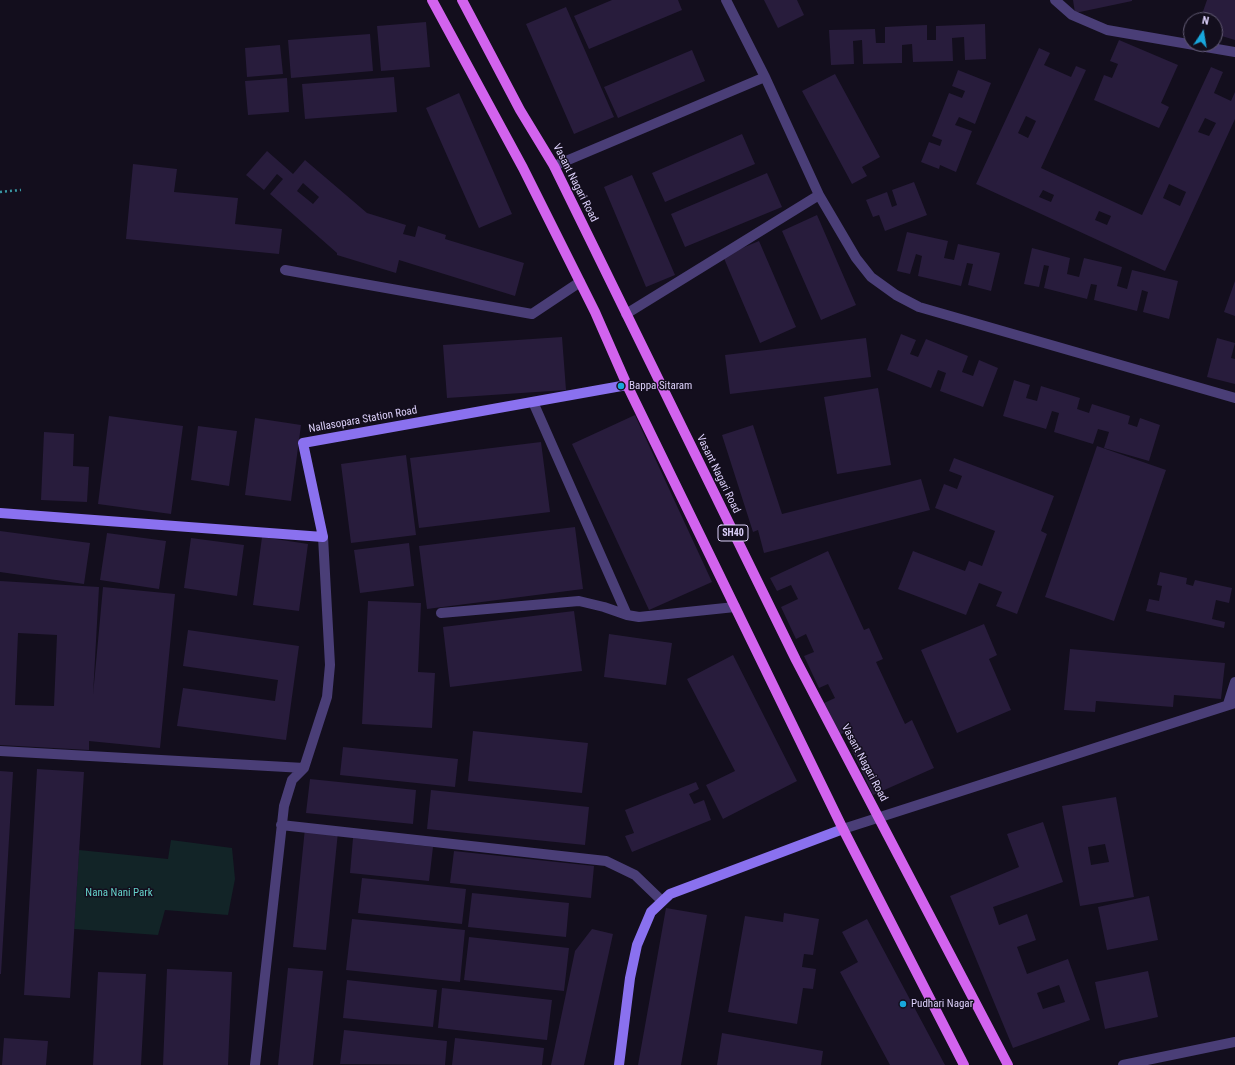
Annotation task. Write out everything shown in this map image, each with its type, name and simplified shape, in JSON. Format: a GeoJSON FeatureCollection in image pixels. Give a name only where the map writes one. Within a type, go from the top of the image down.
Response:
{"type":"FeatureCollection","features":[{"type":"Feature","properties":{"kind":"main road","name":"SH40"},"geometry":{"type":"LineString","coordinates":[[432,0],[522,168],[595,312],[627,385],[843,829],[964,1065]]}},
{"type":"Feature","properties":{"kind":"main road","name":"Vasant Nagari Road"},"geometry":{"type":"LineString","coordinates":[[462,0],[520,110],[554,166],[796,660],[1008,1065]]}},
{"type":"Feature","properties":{"kind":"street"},"geometry":{"type":"LineString","coordinates":[[726,0],[765,77],[819,196],[856,258],[871,277],[896,295],[919,307],[1235,398]]}},
{"type":"Feature","properties":{"kind":"street"},"geometry":{"type":"LineString","coordinates":[[1055,0],[1072,15],[1107,30],[1235,52]]}},
{"type":"Feature","properties":{"kind":"street"},"geometry":{"type":"LineString","coordinates":[[554,166],[765,77]]}},
{"type":"Feature","properties":{"kind":"street"},"geometry":{"type":"LineString","coordinates":[[626,314],[819,196]]}},
{"type":"Feature","properties":{"kind":"street"},"geometry":{"type":"LineString","coordinates":[[285,270],[532,314],[580,282]]}},
{"type":"Feature","properties":{"kind":"street","name":"Nallasopara Station Road"},"geometry":{"type":"LineString","coordinates":[[323,537],[303,443],[627,385]]}},
{"type":"Feature","properties":{"kind":"street"},"geometry":{"type":"LineString","coordinates":[[533,402],[627,615]]}},
{"type":"Feature","properties":{"kind":"street"},"geometry":{"type":"LineString","coordinates":[[0,513],[323,537],[330,665],[327,697],[304,768],[292,780],[284,806],[255,1065]]}},
{"type":"Feature","properties":{"kind":"street"},"geometry":{"type":"LineString","coordinates":[[441,613],[579,601],[639,618],[735,607]]}},
{"type":"Feature","properties":{"kind":"street"},"geometry":{"type":"LineString","coordinates":[[619,1065],[630,978],[637,945],[651,912],[670,894],[843,829],[1232,704],[1235,682]]}},
{"type":"Feature","properties":{"kind":"street"},"geometry":{"type":"LineString","coordinates":[[0,751],[304,768]]}},
{"type":"Feature","properties":{"kind":"street"},"geometry":{"type":"LineString","coordinates":[[281,825],[606,861],[635,875],[662,901]]}},
{"type":"Feature","properties":{"kind":"street"},"geometry":{"type":"LineString","coordinates":[[1123,1065],[1235,1042]]}},
{"type":"Feature","properties":{"kind":"path"},"geometry":{"type":"LineString","coordinates":[[0,192],[21,190]]}},
{"type":"Feature","properties":{"kind":"green space","name":"Nana Nani Park"},"geometry":{"type":"Polygon","coordinates":[[[171,840],[232,848],[235,879],[228,915],[165,910],[158,935],[74,929],[79,850],[168,859],[171,840]]]}},
{"type":"Feature","properties":{"kind":"building"},"geometry":{"type":"Polygon","coordinates":[[[612,0],[678,0],[682,10],[589,49],[574,16],[612,0]]]}},
{"type":"Feature","properties":{"kind":"building"},"geometry":{"type":"Polygon","coordinates":[[[764,0],[797,0],[804,15],[778,28],[764,0]]]}},
{"type":"Feature","properties":{"kind":"building"},"geometry":{"type":"Polygon","coordinates":[[[1073,0],[1132,0],[1132,1],[1075,13],[1073,0]]]}},
{"type":"Feature","properties":{"kind":"building"},"geometry":{"type":"Polygon","coordinates":[[[1207,0],[1235,0],[1235,40],[1223,36],[1223,12],[1203,12],[1207,0]]]}},
{"type":"Feature","properties":{"kind":"building"},"geometry":{"type":"Polygon","coordinates":[[[566,7],[614,117],[574,134],[526,24],[566,7]]]}},
{"type":"Feature","properties":{"kind":"building"},"geometry":{"type":"Polygon","coordinates":[[[426,22],[430,67],[381,71],[377,26],[426,22]]]}},
{"type":"Feature","properties":{"kind":"building"},"geometry":{"type":"Polygon","coordinates":[[[985,24],[986,59],[965,60],[964,37],[952,38],[953,61],[913,62],[912,44],[902,45],[902,63],[863,64],[862,40],[853,41],[854,64],[831,65],[829,30],[875,29],[876,43],[885,43],[885,27],[927,25],[927,40],[936,40],[936,26],[985,24]]]}},
{"type":"Feature","properties":{"kind":"building"},"geometry":{"type":"Polygon","coordinates":[[[370,34],[373,71],[291,78],[288,40],[370,34]]]}},
{"type":"Feature","properties":{"kind":"building"},"geometry":{"type":"Polygon","coordinates":[[[1119,40],[1178,65],[1161,103],[1169,107],[1159,128],[1094,100],[1104,75],[1112,78],[1118,64],[1110,61],[1119,40]]]}},
{"type":"Feature","properties":{"kind":"building"},"geometry":{"type":"Polygon","coordinates":[[[280,45],[283,74],[247,77],[245,48],[280,45]]]}},
{"type":"Feature","properties":{"kind":"building"},"geometry":{"type":"Polygon","coordinates":[[[1039,48],[1050,53],[1044,65],[1071,77],[1076,66],[1086,70],[1041,168],[1142,215],[1211,67],[1223,72],[1214,93],[1231,101],[1235,92],[1235,119],[1165,271],[976,184],[1039,48]],[[1026,116],[1018,133],[1028,138],[1036,121],[1026,116]],[[1205,118],[1198,132],[1209,136],[1216,123],[1205,118]],[[1169,184],[1163,198],[1180,206],[1186,192],[1169,184]],[[1043,190],[1039,197],[1051,202],[1054,195],[1043,190]],[[1099,211],[1095,220],[1107,225],[1111,216],[1099,211]]]}},
{"type":"Feature","properties":{"kind":"building"},"geometry":{"type":"Polygon","coordinates":[[[692,50],[705,81],[618,118],[604,87],[692,50]]]}},
{"type":"Feature","properties":{"kind":"building"},"geometry":{"type":"Polygon","coordinates":[[[958,70],[991,83],[975,124],[959,117],[955,125],[972,131],[956,172],[940,165],[939,169],[921,162],[929,142],[940,146],[942,140],[932,136],[949,93],[962,98],[965,91],[952,86],[958,70]]]}},
{"type":"Feature","properties":{"kind":"building"},"geometry":{"type":"Polygon","coordinates":[[[835,74],[880,157],[862,167],[867,176],[852,184],[802,91],[835,74]]]}},
{"type":"Feature","properties":{"kind":"building"},"geometry":{"type":"Polygon","coordinates":[[[394,77],[397,112],[305,119],[302,84],[394,77]]]}},
{"type":"Feature","properties":{"kind":"building"},"geometry":{"type":"Polygon","coordinates":[[[287,78],[289,112],[248,115],[245,81],[287,78]]]}},
{"type":"Feature","properties":{"kind":"building"},"geometry":{"type":"Polygon","coordinates":[[[459,93],[512,214],[479,228],[426,108],[459,93]]]}},
{"type":"Feature","properties":{"kind":"building"},"geometry":{"type":"Polygon","coordinates":[[[742,134],[755,164],[665,202],[652,173],[742,134]]]}},
{"type":"Feature","properties":{"kind":"building"},"geometry":{"type":"Polygon","coordinates":[[[267,151],[293,174],[305,160],[367,213],[406,225],[403,234],[415,237],[418,226],[446,235],[445,239],[524,263],[515,296],[399,260],[396,273],[337,255],[337,253],[270,194],[283,179],[277,174],[264,190],[246,175],[267,151]],[[303,183],[297,191],[313,204],[319,197],[303,183]]]}},
{"type":"Feature","properties":{"kind":"building"},"geometry":{"type":"Polygon","coordinates":[[[133,164],[177,169],[174,192],[238,198],[235,224],[282,229],[279,254],[126,239],[133,164]]]}},
{"type":"Feature","properties":{"kind":"building"},"geometry":{"type":"Polygon","coordinates":[[[767,173],[782,207],[685,247],[671,214],[767,173]]]}},
{"type":"Feature","properties":{"kind":"building"},"geometry":{"type":"Polygon","coordinates":[[[632,175],[675,275],[646,287],[604,187],[632,175]]]}},
{"type":"Feature","properties":{"kind":"building"},"geometry":{"type":"Polygon","coordinates":[[[914,182],[927,215],[885,231],[879,215],[873,217],[866,200],[887,192],[892,207],[897,205],[892,190],[914,182]]]}},
{"type":"Feature","properties":{"kind":"building"},"geometry":{"type":"Polygon","coordinates":[[[817,215],[856,305],[821,320],[782,231],[817,215]]]}},
{"type":"Feature","properties":{"kind":"building"},"geometry":{"type":"Polygon","coordinates":[[[907,232],[948,241],[944,258],[954,260],[958,244],[1000,253],[991,291],[968,285],[973,264],[967,263],[961,286],[918,276],[922,256],[916,254],[910,274],[897,271],[907,232]]]}},
{"type":"Feature","properties":{"kind":"building"},"geometry":{"type":"Polygon","coordinates":[[[759,241],[796,327],[760,343],[723,256],[759,241]]]}},
{"type":"Feature","properties":{"kind":"building"},"geometry":{"type":"Polygon","coordinates":[[[1032,248],[1070,258],[1067,274],[1079,277],[1084,258],[1122,267],[1117,286],[1127,289],[1132,270],[1178,281],[1169,319],[1143,312],[1148,292],[1142,290],[1137,311],[1094,300],[1097,285],[1091,284],[1087,299],[1044,288],[1049,266],[1044,265],[1039,287],[1024,284],[1032,248]]]}},
{"type":"Feature","properties":{"kind":"building"},"geometry":{"type":"Polygon","coordinates":[[[1235,281],[1235,316],[1224,312],[1235,281]]]}},
{"type":"Feature","properties":{"kind":"building"},"geometry":{"type":"Polygon","coordinates":[[[901,334],[916,340],[910,354],[918,357],[926,339],[968,356],[962,372],[973,376],[979,360],[998,368],[983,407],[940,391],[946,373],[938,370],[931,388],[887,370],[901,334]]]}},
{"type":"Feature","properties":{"kind":"building"},"geometry":{"type":"Polygon","coordinates":[[[562,337],[566,390],[447,398],[443,345],[562,337]]]}},
{"type":"Feature","properties":{"kind":"building"},"geometry":{"type":"Polygon","coordinates":[[[866,338],[871,377],[730,394],[725,355],[866,338]]]}},
{"type":"Feature","properties":{"kind":"building"},"geometry":{"type":"Polygon","coordinates":[[[1217,338],[1235,343],[1231,358],[1235,359],[1235,384],[1207,377],[1217,338]]]}},
{"type":"Feature","properties":{"kind":"building"},"geometry":{"type":"Polygon","coordinates":[[[1014,380],[1030,385],[1026,398],[1037,401],[1041,386],[1080,398],[1077,409],[1089,413],[1092,404],[1130,416],[1128,424],[1137,427],[1140,418],[1160,425],[1149,461],[1104,448],[1109,432],[1098,429],[1093,444],[1054,432],[1059,413],[1052,411],[1046,429],[1003,416],[1014,380]]]}},
{"type":"Feature","properties":{"kind":"building"},"geometry":{"type":"Polygon","coordinates":[[[878,388],[891,465],[837,474],[824,397],[878,388]]]}},
{"type":"Feature","properties":{"kind":"building"},"geometry":{"type":"Polygon","coordinates":[[[635,415],[712,582],[649,610],[572,444],[635,415]]]}},
{"type":"Feature","properties":{"kind":"building"},"geometry":{"type":"Polygon","coordinates":[[[109,416],[183,426],[171,514],[98,504],[109,416]]]}},
{"type":"Feature","properties":{"kind":"building"},"geometry":{"type":"Polygon","coordinates":[[[255,418],[301,425],[291,501],[245,495],[255,418]]]}},
{"type":"Feature","properties":{"kind":"building"},"geometry":{"type":"Polygon","coordinates":[[[753,425],[782,514],[921,479],[930,510],[764,553],[758,530],[753,532],[722,435],[753,425]]]}},
{"type":"Feature","properties":{"kind":"building"},"geometry":{"type":"Polygon","coordinates":[[[198,426],[237,431],[229,486],[191,480],[198,426]]]}},
{"type":"Feature","properties":{"kind":"building"},"geometry":{"type":"Polygon","coordinates":[[[44,432],[74,434],[73,466],[89,467],[87,502],[41,500],[44,432]]]}},
{"type":"Feature","properties":{"kind":"building"},"geometry":{"type":"Polygon","coordinates":[[[541,442],[550,512],[419,528],[410,458],[541,442]]]}},
{"type":"Feature","properties":{"kind":"building"},"geometry":{"type":"Polygon","coordinates":[[[1097,446],[1166,470],[1114,621],[1045,597],[1097,446]]]}},
{"type":"Feature","properties":{"kind":"building"},"geometry":{"type":"Polygon","coordinates":[[[406,455],[416,535],[351,543],[341,464],[406,455]]]}},
{"type":"Feature","properties":{"kind":"building"},"geometry":{"type":"Polygon","coordinates":[[[954,458],[1054,496],[1041,531],[1047,534],[1017,614],[996,606],[1002,592],[979,583],[966,615],[898,589],[913,551],[965,571],[969,561],[982,566],[995,531],[935,508],[944,484],[957,489],[962,476],[949,471],[954,458]]]}},
{"type":"Feature","properties":{"kind":"building"},"geometry":{"type":"Polygon","coordinates":[[[575,527],[583,589],[427,609],[419,546],[575,527]]]}},
{"type":"Feature","properties":{"kind":"building"},"geometry":{"type":"Polygon","coordinates":[[[0,531],[90,543],[84,584],[0,572],[0,531]]]}},
{"type":"Feature","properties":{"kind":"building"},"geometry":{"type":"Polygon","coordinates":[[[107,533],[166,541],[159,589],[100,580],[107,533]]]}},
{"type":"Feature","properties":{"kind":"building"},"geometry":{"type":"Polygon","coordinates":[[[262,537],[308,544],[299,611],[253,605],[262,537]]]}},
{"type":"Feature","properties":{"kind":"building"},"geometry":{"type":"Polygon","coordinates":[[[191,538],[244,545],[237,596],[184,588],[191,538]]]}},
{"type":"Feature","properties":{"kind":"building"},"geometry":{"type":"Polygon","coordinates":[[[409,543],[414,586],[360,593],[354,550],[409,543]]]}},
{"type":"Feature","properties":{"kind":"building"},"geometry":{"type":"Polygon","coordinates":[[[828,551],[864,630],[869,628],[883,659],[876,662],[905,724],[912,720],[934,768],[873,795],[851,748],[855,747],[848,731],[839,735],[824,703],[835,698],[828,684],[819,688],[804,656],[814,652],[806,634],[796,639],[781,607],[798,599],[791,585],[777,591],[770,578],[828,551]]]}},
{"type":"Feature","properties":{"kind":"building"},"geometry":{"type":"Polygon","coordinates":[[[1160,572],[1187,578],[1186,584],[1193,586],[1195,580],[1232,588],[1229,603],[1216,600],[1212,619],[1225,622],[1224,628],[1146,611],[1149,599],[1159,601],[1162,586],[1157,585],[1160,572]]]}},
{"type":"Feature","properties":{"kind":"building"},"geometry":{"type":"Polygon","coordinates":[[[0,581],[99,587],[93,695],[103,587],[175,594],[160,748],[89,741],[89,750],[0,745],[0,581]],[[18,633],[15,705],[54,706],[57,635],[18,633]]]}},
{"type":"Feature","properties":{"kind":"building"},"geometry":{"type":"Polygon","coordinates":[[[368,601],[421,603],[418,672],[435,673],[432,728],[362,724],[368,601]]]}},
{"type":"Feature","properties":{"kind":"building"},"geometry":{"type":"Polygon","coordinates":[[[574,611],[582,671],[450,687],[443,627],[574,611]]]}},
{"type":"Feature","properties":{"kind":"building"},"geometry":{"type":"Polygon","coordinates":[[[984,624],[997,655],[989,659],[1011,710],[957,733],[921,650],[984,624]]]}},
{"type":"Feature","properties":{"kind":"building"},"geometry":{"type":"Polygon","coordinates":[[[188,630],[299,646],[286,740],[177,726],[183,688],[275,701],[278,680],[183,666],[188,630]]]}},
{"type":"Feature","properties":{"kind":"building"},"geometry":{"type":"Polygon","coordinates":[[[609,634],[672,643],[666,685],[604,677],[609,634]]]}},
{"type":"Feature","properties":{"kind":"building"},"geometry":{"type":"Polygon","coordinates":[[[1070,649],[1225,663],[1221,699],[1174,695],[1173,707],[1096,701],[1095,712],[1064,710],[1070,649]]]}},
{"type":"Feature","properties":{"kind":"building"},"geometry":{"type":"Polygon","coordinates":[[[733,655],[797,781],[723,819],[706,785],[735,771],[687,679],[733,655]]]}},
{"type":"Feature","properties":{"kind":"building"},"geometry":{"type":"Polygon","coordinates":[[[473,731],[588,743],[582,793],[468,781],[473,731]]]}},
{"type":"Feature","properties":{"kind":"building"},"geometry":{"type":"Polygon","coordinates":[[[343,747],[458,759],[455,787],[340,775],[343,747]]]}},
{"type":"Feature","properties":{"kind":"building"},"geometry":{"type":"Polygon","coordinates":[[[37,769],[84,772],[70,998],[24,995],[37,769]]]}},
{"type":"Feature","properties":{"kind":"building"},"geometry":{"type":"Polygon","coordinates":[[[0,771],[13,772],[1,974],[0,974],[0,771]]]}},
{"type":"Feature","properties":{"kind":"building"},"geometry":{"type":"Polygon","coordinates":[[[310,779],[416,790],[413,824],[306,813],[310,779]]]}},
{"type":"Feature","properties":{"kind":"building"},"geometry":{"type":"Polygon","coordinates":[[[696,782],[699,789],[689,794],[694,804],[704,800],[711,820],[632,852],[625,836],[634,833],[625,810],[696,782]]]}},
{"type":"Feature","properties":{"kind":"building"},"geometry":{"type":"Polygon","coordinates":[[[431,790],[589,807],[585,845],[427,829],[431,790]]]}},
{"type":"Feature","properties":{"kind":"building"},"geometry":{"type":"Polygon","coordinates":[[[1116,797],[1134,897],[1080,906],[1062,806],[1116,797]],[[1105,844],[1088,847],[1091,865],[1109,862],[1105,844]]]}},
{"type":"Feature","properties":{"kind":"building"},"geometry":{"type":"Polygon","coordinates":[[[1043,822],[1063,882],[993,907],[999,925],[1027,914],[1036,940],[1017,947],[1027,974],[1068,959],[1090,1020],[1013,1048],[950,896],[1019,867],[1007,834],[1043,822]],[[1059,985],[1037,993],[1043,1009],[1065,1002],[1059,985]]]}},
{"type":"Feature","properties":{"kind":"building"},"geometry":{"type":"Polygon","coordinates":[[[305,828],[338,832],[326,950],[293,947],[305,828]]]}},
{"type":"Feature","properties":{"kind":"building"},"geometry":{"type":"Polygon","coordinates":[[[353,838],[433,847],[429,881],[350,873],[353,838]]]}},
{"type":"Feature","properties":{"kind":"building"},"geometry":{"type":"Polygon","coordinates":[[[454,851],[594,866],[591,898],[450,883],[454,851]]]}},
{"type":"Feature","properties":{"kind":"building"},"geometry":{"type":"Polygon","coordinates":[[[362,878],[466,889],[462,924],[358,913],[362,878]]]}},
{"type":"Feature","properties":{"kind":"building"},"geometry":{"type":"Polygon","coordinates":[[[472,893],[569,903],[566,937],[468,927],[472,893]]]}},
{"type":"Feature","properties":{"kind":"building"},"geometry":{"type":"Polygon","coordinates":[[[1149,896],[1158,940],[1107,950],[1098,907],[1149,896]]]}},
{"type":"Feature","properties":{"kind":"building"},"geometry":{"type":"Polygon","coordinates":[[[666,908],[707,915],[681,1065],[638,1065],[666,908]]]}},
{"type":"Feature","properties":{"kind":"building"},"geometry":{"type":"Polygon","coordinates":[[[784,913],[819,919],[813,955],[804,954],[802,967],[816,969],[813,989],[803,988],[797,1024],[728,1012],[745,916],[783,922],[784,913]]]}},
{"type":"Feature","properties":{"kind":"building"},"geometry":{"type":"Polygon","coordinates":[[[352,919],[465,930],[460,982],[346,970],[352,919]]]}},
{"type":"Feature","properties":{"kind":"building"},"geometry":{"type":"Polygon","coordinates":[[[867,919],[945,1065],[890,1065],[840,972],[858,962],[842,932],[867,919]]]}},
{"type":"Feature","properties":{"kind":"building"},"geometry":{"type":"Polygon","coordinates":[[[592,929],[613,934],[584,1065],[551,1065],[575,951],[592,929]]]}},
{"type":"Feature","properties":{"kind":"building"},"geometry":{"type":"Polygon","coordinates":[[[469,937],[569,948],[564,991],[464,980],[469,937]]]}},
{"type":"Feature","properties":{"kind":"building"},"geometry":{"type":"Polygon","coordinates":[[[288,968],[323,971],[313,1065],[278,1065],[288,968]]]}},
{"type":"Feature","properties":{"kind":"building"},"geometry":{"type":"Polygon","coordinates":[[[167,969],[232,972],[228,1065],[163,1065],[167,969]]]}},
{"type":"Feature","properties":{"kind":"building"},"geometry":{"type":"Polygon","coordinates":[[[1148,971],[1158,1017],[1105,1029],[1095,982],[1148,971]]]}},
{"type":"Feature","properties":{"kind":"building"},"geometry":{"type":"Polygon","coordinates":[[[98,972],[146,974],[141,1065],[93,1065],[98,972]]]}},
{"type":"Feature","properties":{"kind":"building"},"geometry":{"type":"Polygon","coordinates":[[[347,980],[437,990],[433,1027],[343,1018],[347,980]]]}},
{"type":"Feature","properties":{"kind":"building"},"geometry":{"type":"Polygon","coordinates":[[[442,988],[552,1000],[547,1040],[438,1028],[442,988]]]}},
{"type":"Feature","properties":{"kind":"building"},"geometry":{"type":"Polygon","coordinates":[[[344,1030],[447,1041],[445,1065],[340,1064],[344,1030]]]}},
{"type":"Feature","properties":{"kind":"building"},"geometry":{"type":"Polygon","coordinates":[[[722,1033],[823,1051],[821,1065],[717,1065],[722,1033]]]}},
{"type":"Feature","properties":{"kind":"building"},"geometry":{"type":"Polygon","coordinates":[[[4,1038],[48,1041],[46,1065],[2,1065],[4,1038]]]}},
{"type":"Feature","properties":{"kind":"building"},"geometry":{"type":"Polygon","coordinates":[[[455,1038],[544,1048],[542,1065],[452,1065],[455,1038]]]}},
{"type":"Feature","properties":{"kind":"place","name":"Bappa Sitaram"},"geometry":{"type":"Point","coordinates":[621,386]}},
{"type":"Feature","properties":{"kind":"place","name":"Pudhari Nagar"},"geometry":{"type":"Point","coordinates":[903,1004]}}]}
